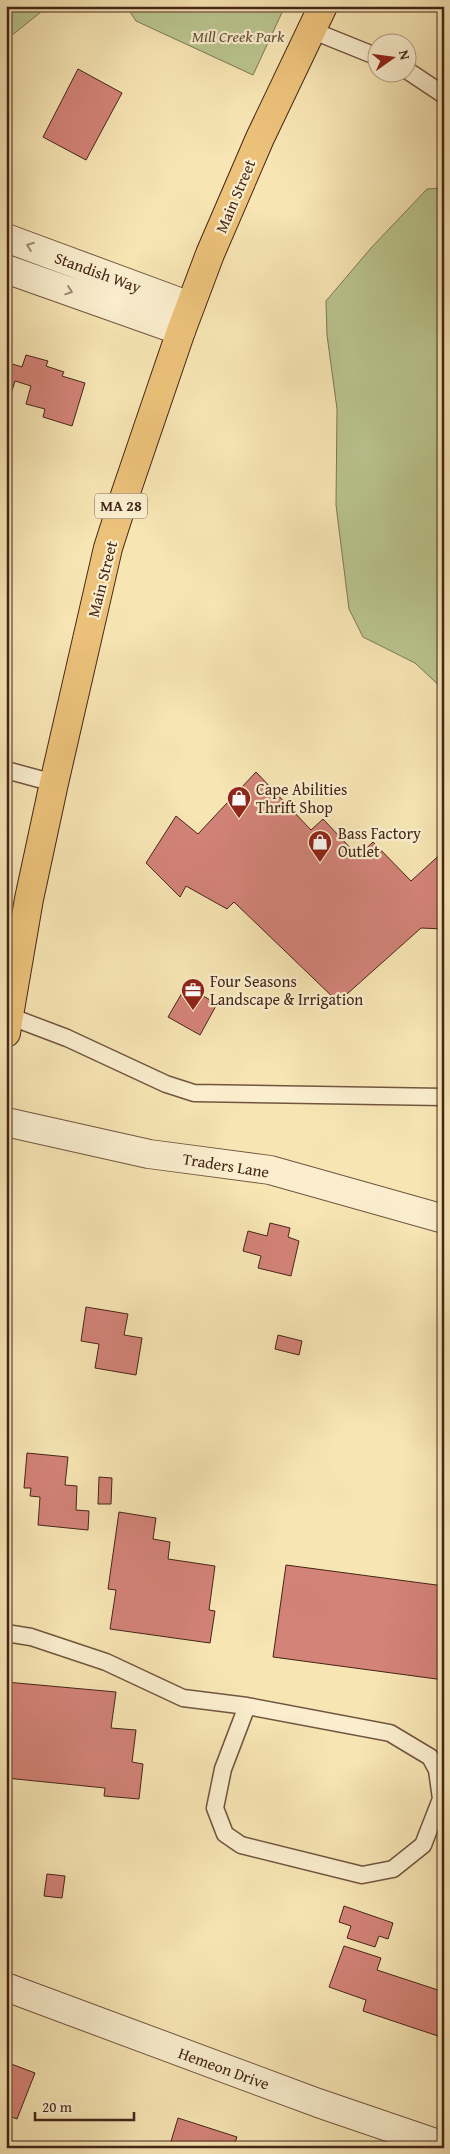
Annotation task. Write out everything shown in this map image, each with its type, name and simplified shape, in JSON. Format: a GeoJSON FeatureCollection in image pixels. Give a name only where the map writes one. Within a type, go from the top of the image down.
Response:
{"type":"FeatureCollection","features":[{"type":"Feature","properties":{"kind":"main road","name":"Main Street"},"geometry":{"type":"LineString","coordinates":[[8,1025],[29,899],[108,548],[186,318],[210,254],[260,138],[317,18]]}},
{"type":"Feature","properties":{"kind":"street","name":"Standish Way"},"geometry":{"type":"LineString","coordinates":[[6,238],[186,318]]}},
{"type":"Feature","properties":{"kind":"street","name":"Standish Way"},"geometry":{"type":"LineString","coordinates":[[6,269],[186,318]]}},
{"type":"Feature","properties":{"kind":"street","name":"Traders Lane"},"geometry":{"type":"LineString","coordinates":[[6,1122],[149,1154],[270,1170],[444,1219]]}},
{"type":"Feature","properties":{"kind":"street","name":"Hemeon Drive"},"geometry":{"type":"LineString","coordinates":[[6,1987],[309,2099],[444,2146]]}},
{"type":"Feature","properties":{"kind":"lane"},"geometry":{"type":"LineString","coordinates":[[317,18],[368,51]]}},
{"type":"Feature","properties":{"kind":"lane"},"geometry":{"type":"LineString","coordinates":[[418,78],[444,95]]}},
{"type":"Feature","properties":{"kind":"lane"},"geometry":{"type":"LineString","coordinates":[[6,770],[54,783]]}},
{"type":"Feature","properties":{"kind":"lane"},"geometry":{"type":"LineString","coordinates":[[8,1025],[67,1038],[166,1084],[194,1094],[444,1097]]}},
{"type":"Feature","properties":{"kind":"lane"},"geometry":{"type":"LineString","coordinates":[[6,1633],[31,1637],[106,1662],[183,1698],[247,1706],[390,1733],[430,1757],[437,1770],[441,1800],[424,1845],[393,1869],[362,1875],[241,1845],[225,1834],[215,1808],[223,1769],[247,1706]]}},
{"type":"Feature","properties":{"kind":"green space"},"geometry":{"type":"Polygon","coordinates":[[[6,6],[54,6],[46,8],[6,40],[6,6]]]}},
{"type":"Feature","properties":{"kind":"green space","name":"Mill Creek Park"},"geometry":{"type":"Polygon","coordinates":[[[126,6],[285,6],[253,75],[136,21],[126,6]]]}},
{"type":"Feature","properties":{"kind":"green space"},"geometry":{"type":"Polygon","coordinates":[[[444,188],[444,690],[415,663],[363,637],[349,609],[336,505],[337,409],[327,335],[326,301],[371,248],[427,189],[444,188]]]}},
{"type":"Feature","properties":{"kind":"building"},"geometry":{"type":"Polygon","coordinates":[[[78,69],[122,93],[86,160],[43,137],[78,69]]]}},
{"type":"Feature","properties":{"kind":"building"},"geometry":{"type":"Polygon","coordinates":[[[26,355],[48,361],[46,366],[64,372],[62,376],[85,383],[72,426],[43,417],[45,409],[26,404],[31,386],[15,381],[8,404],[6,404],[6,362],[22,367],[26,355]]]}},
{"type":"Feature","properties":{"kind":"building"},"geometry":{"type":"Polygon","coordinates":[[[256,772],[311,830],[323,819],[358,856],[373,842],[411,881],[444,851],[444,929],[421,928],[338,1002],[234,902],[227,909],[186,886],[180,897],[146,863],[176,816],[198,834],[256,772]]]}},
{"type":"Feature","properties":{"kind":"building","name":"Four Seasons Landscape & Irrigation"},"geometry":{"type":"Polygon","coordinates":[[[186,986],[217,1004],[200,1035],[168,1017],[186,986]]]}},
{"type":"Feature","properties":{"kind":"building"},"geometry":{"type":"Polygon","coordinates":[[[270,1223],[290,1228],[288,1237],[299,1241],[291,1276],[258,1268],[261,1256],[243,1251],[248,1231],[267,1236],[270,1223]]]}},
{"type":"Feature","properties":{"kind":"building"},"geometry":{"type":"Polygon","coordinates":[[[86,1307],[128,1314],[124,1335],[142,1338],[136,1375],[95,1368],[99,1344],[81,1341],[86,1307]]]}},
{"type":"Feature","properties":{"kind":"building"},"geometry":{"type":"Polygon","coordinates":[[[278,1335],[302,1341],[299,1355],[275,1349],[278,1335]]]}},
{"type":"Feature","properties":{"kind":"building"},"geometry":{"type":"Polygon","coordinates":[[[27,1453],[68,1457],[65,1485],[77,1486],[76,1510],[89,1511],[88,1530],[38,1525],[40,1497],[30,1496],[31,1488],[24,1488],[27,1453]]]}},
{"type":"Feature","properties":{"kind":"building"},"geometry":{"type":"Polygon","coordinates":[[[99,1477],[112,1478],[111,1504],[98,1504],[99,1477]]]}},
{"type":"Feature","properties":{"kind":"building"},"geometry":{"type":"Polygon","coordinates":[[[119,1512],[156,1518],[153,1539],[170,1542],[168,1559],[215,1566],[209,1610],[215,1611],[210,1643],[110,1629],[116,1590],[108,1589],[119,1512]]]}},
{"type":"Feature","properties":{"kind":"building"},"geometry":{"type":"Polygon","coordinates":[[[286,1565],[444,1586],[444,1680],[273,1657],[286,1565]]]}},
{"type":"Feature","properties":{"kind":"building"},"geometry":{"type":"Polygon","coordinates":[[[6,1682],[116,1692],[111,1728],[136,1730],[132,1762],[143,1764],[139,1799],[104,1796],[105,1788],[6,1778],[6,1682]]]}},
{"type":"Feature","properties":{"kind":"building"},"geometry":{"type":"Polygon","coordinates":[[[47,1874],[65,1876],[62,1898],[44,1896],[47,1874]]]}},
{"type":"Feature","properties":{"kind":"building"},"geometry":{"type":"Polygon","coordinates":[[[344,1906],[393,1923],[388,1939],[379,1936],[375,1947],[347,1938],[351,1926],[339,1922],[344,1906]]]}},
{"type":"Feature","properties":{"kind":"building"},"geometry":{"type":"Polygon","coordinates":[[[344,1946],[381,1958],[377,1970],[444,1992],[444,2038],[363,2011],[366,2000],[329,1987],[344,1946]]]}},
{"type":"Feature","properties":{"kind":"building"},"geometry":{"type":"Polygon","coordinates":[[[6,2062],[35,2073],[17,2119],[6,2115],[6,2062]]]}},
{"type":"Feature","properties":{"kind":"building"},"geometry":{"type":"Polygon","coordinates":[[[178,2118],[237,2137],[233,2148],[169,2148],[178,2118]]]}},
{"type":"Feature","properties":{"kind":"place","name":"Cape Abilities Thrift Shop"},"geometry":{"type":"Point","coordinates":[239,819]}},
{"type":"Feature","properties":{"kind":"place","name":"Bass Factory Outlet"},"geometry":{"type":"Point","coordinates":[320,863]}},
{"type":"Feature","properties":{"kind":"place","name":"Four Seasons Landscape & Irrigation"},"geometry":{"type":"Point","coordinates":[193,1011]}}]}
